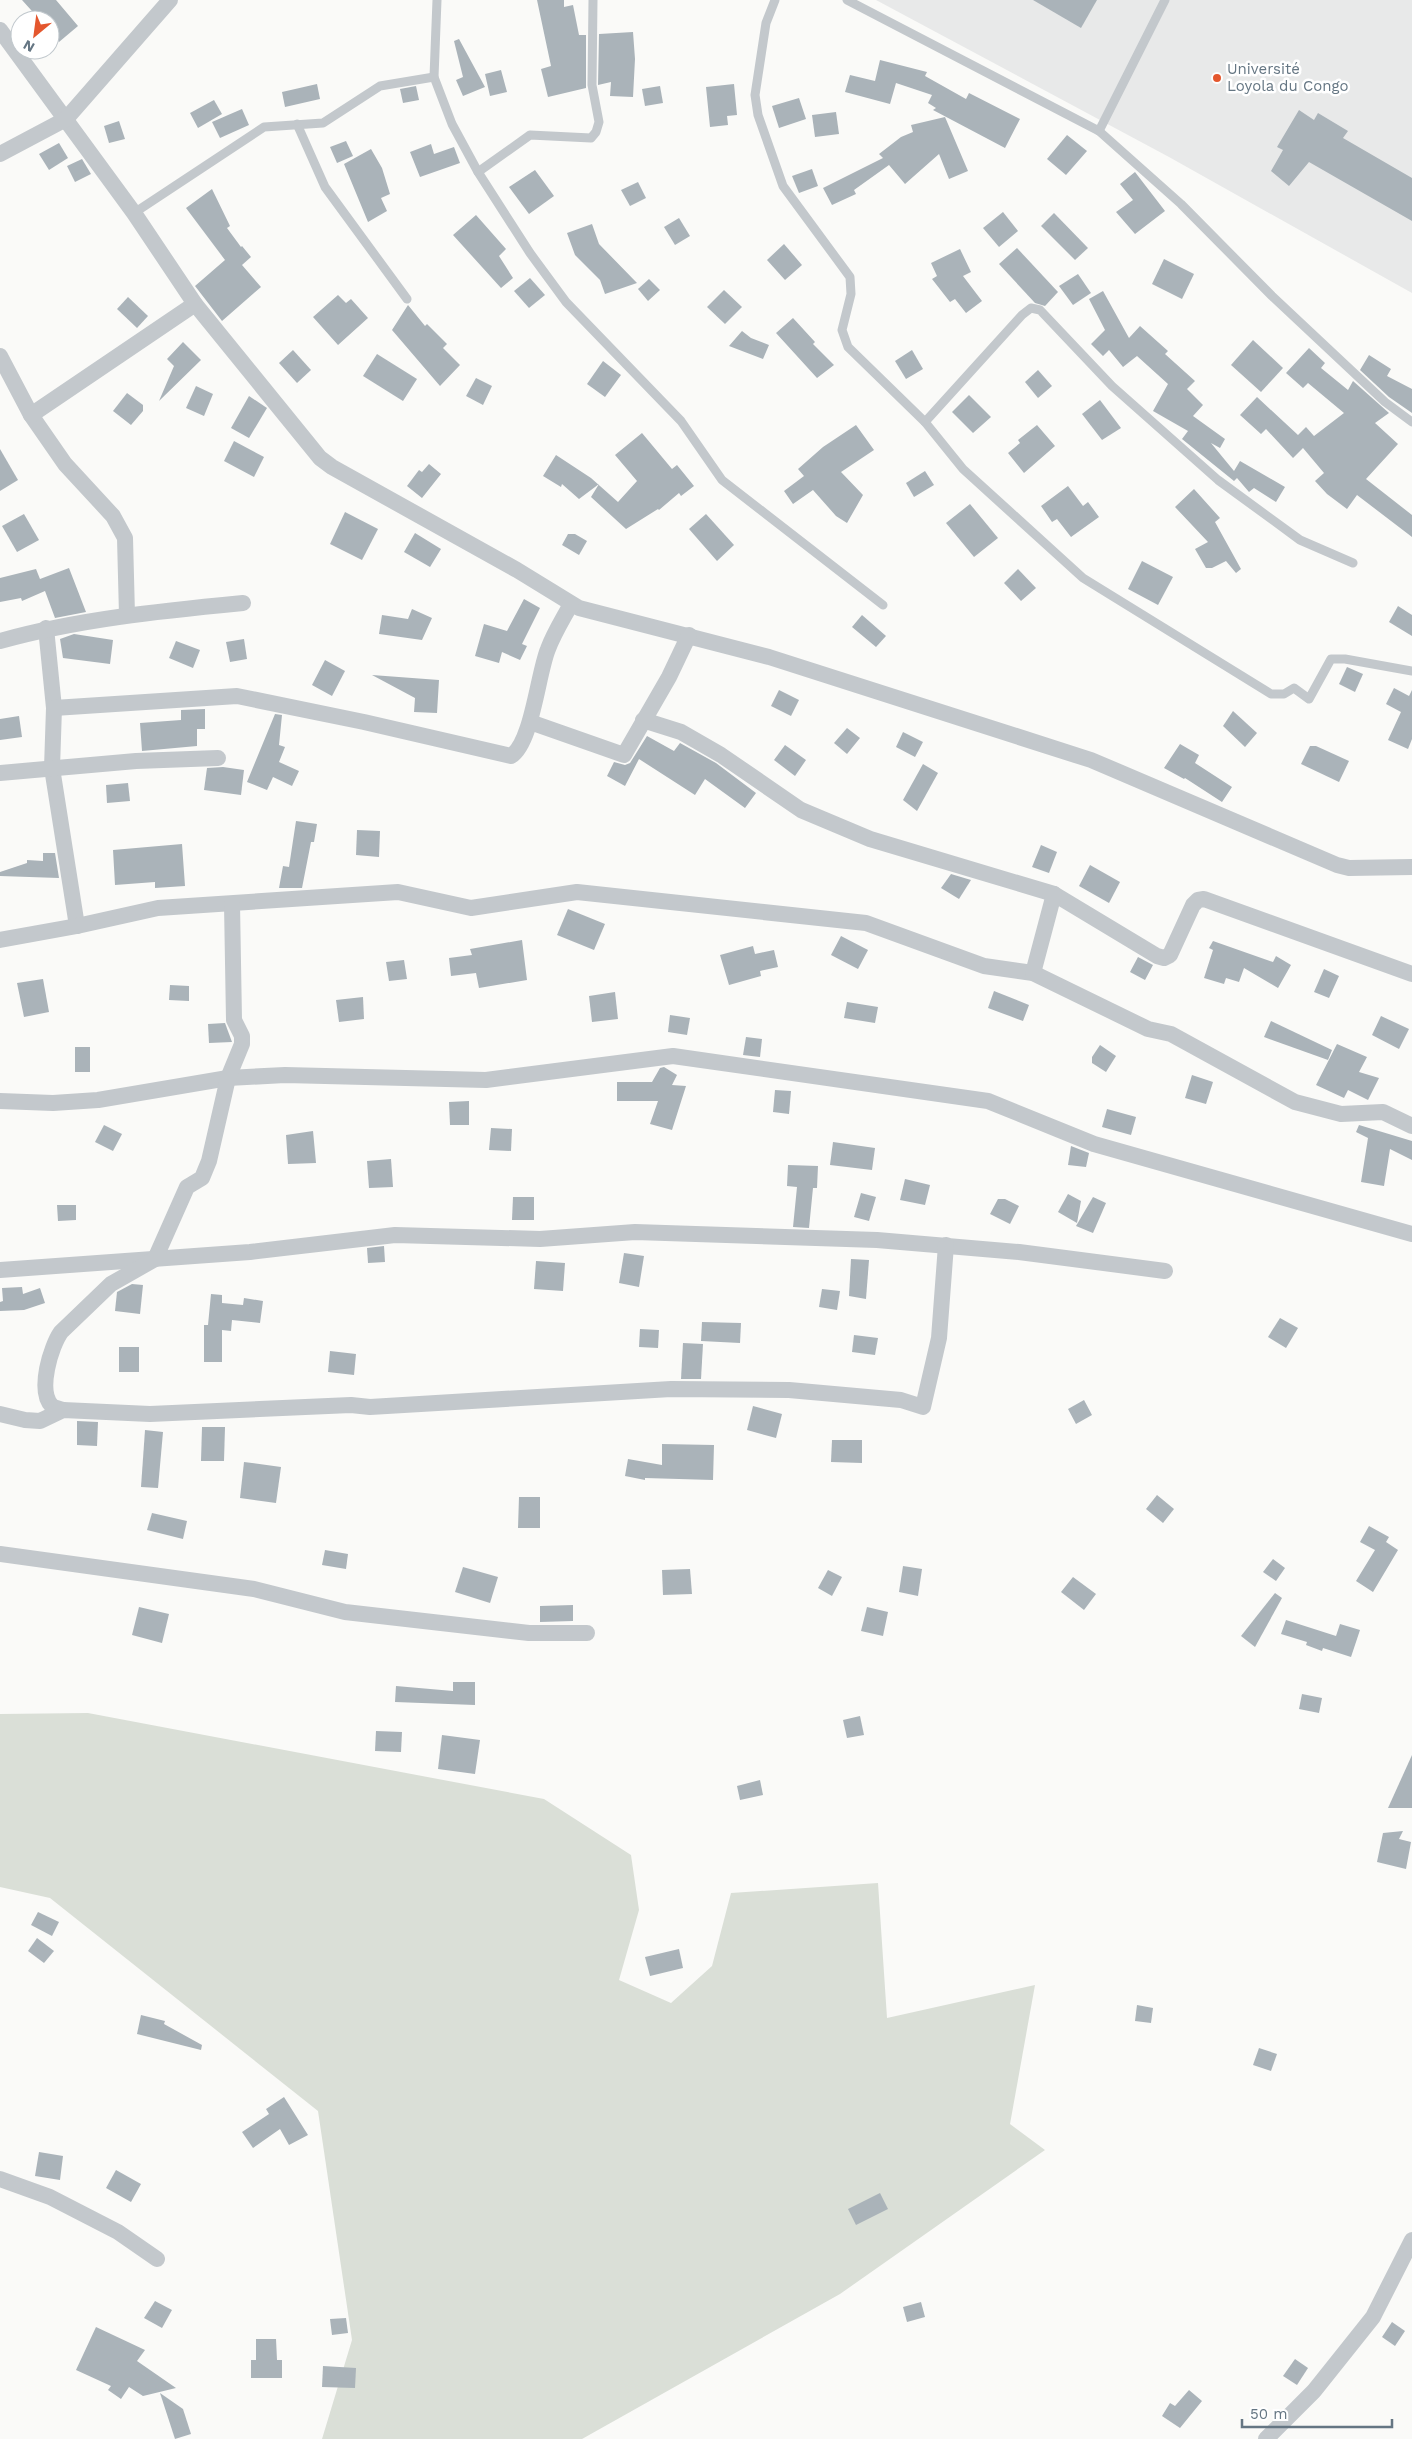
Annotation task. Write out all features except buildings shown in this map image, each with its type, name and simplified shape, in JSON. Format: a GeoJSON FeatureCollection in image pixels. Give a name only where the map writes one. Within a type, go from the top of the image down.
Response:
{"type":"FeatureCollection","features":[{"type":"Feature","properties":{"kind":"street"},"geometry":{"type":"LineString","coordinates":[[0,154],[66,119],[170,0]]}},
{"type":"Feature","properties":{"kind":"street"},"geometry":{"type":"LineString","coordinates":[[0,30],[134,214],[195,304],[325,463],[517,570],[571,604],[770,657],[1091,760],[1337,865],[1349,868],[1412,867]]}},
{"type":"Feature","properties":{"kind":"street"},"geometry":{"type":"LineString","coordinates":[[31,415],[195,304]]}},
{"type":"Feature","properties":{"kind":"street"},"geometry":{"type":"LineString","coordinates":[[0,356],[31,415],[65,464],[113,516],[125,538],[127,615]]}},
{"type":"Feature","properties":{"kind":"street"},"geometry":{"type":"LineString","coordinates":[[0,641],[46,628],[127,615],[243,603]]}},
{"type":"Feature","properties":{"kind":"street"},"geometry":{"type":"LineString","coordinates":[[54,708],[246,697],[364,722],[505,756],[516,753],[530,722],[548,649],[571,604]]}},
{"type":"Feature","properties":{"kind":"street"},"geometry":{"type":"LineString","coordinates":[[46,628],[54,708],[52,768],[77,926]]}},
{"type":"Feature","properties":{"kind":"street"},"geometry":{"type":"LineString","coordinates":[[530,722],[624,755],[668,677],[689,635]]}},
{"type":"Feature","properties":{"kind":"street"},"geometry":{"type":"LineString","coordinates":[[643,720],[681,732],[721,755],[794,806],[870,839],[1054,894],[1157,956],[1164,958],[1170,955],[1193,905],[1198,900],[1204,899],[1412,974]]}},
{"type":"Feature","properties":{"kind":"street"},"geometry":{"type":"LineString","coordinates":[[0,773],[218,758]]}},
{"type":"Feature","properties":{"kind":"street"},"geometry":{"type":"LineString","coordinates":[[0,940],[77,926],[158,908],[398,892],[464,908],[478,908],[577,892],[866,923],[984,966],[1033,973],[1148,1029],[1171,1034],[1289,1100],[1341,1114],[1383,1112],[1412,1126]]}},
{"type":"Feature","properties":{"kind":"street"},"geometry":{"type":"LineString","coordinates":[[1033,973],[1054,894]]}},
{"type":"Feature","properties":{"kind":"street"},"geometry":{"type":"LineString","coordinates":[[232,904],[234,1020],[242,1036],[242,1044],[228,1078],[209,1161],[202,1178],[187,1187],[155,1259],[111,1284],[54,1341],[46,1377],[48,1398],[53,1407],[63,1410],[150,1414],[351,1405],[370,1407],[672,1389],[790,1390],[900,1400],[923,1406],[939,1338],[946,1245]]}},
{"type":"Feature","properties":{"kind":"street"},"geometry":{"type":"LineString","coordinates":[[0,1101],[53,1103],[98,1100],[228,1078],[285,1075],[486,1080],[673,1056],[988,1101],[1094,1144],[1412,1234]]}},
{"type":"Feature","properties":{"kind":"street"},"geometry":{"type":"LineString","coordinates":[[0,1270],[259,1251],[395,1235],[540,1239],[635,1232],[877,1240],[946,1245],[1165,1271]]}},
{"type":"Feature","properties":{"kind":"street"},"geometry":{"type":"LineString","coordinates":[[0,1414],[25,1420],[40,1421],[63,1410]]}},
{"type":"Feature","properties":{"kind":"street"},"geometry":{"type":"LineString","coordinates":[[0,1554],[254,1589],[345,1612],[529,1633],[587,1633]]}},
{"type":"Feature","properties":{"kind":"street"},"geometry":{"type":"LineString","coordinates":[[0,2179],[50,2197],[118,2232],[157,2259]]}},
{"type":"Feature","properties":{"kind":"street"},"geometry":{"type":"LineString","coordinates":[[1266,2439],[1314,2391],[1373,2317],[1412,2240]]}},
{"type":"Feature","properties":{"kind":"lane"},"geometry":{"type":"LineString","coordinates":[[438,0],[434,77],[452,124],[478,172],[530,253],[566,302],[681,421],[722,480],[883,605]]}},
{"type":"Feature","properties":{"kind":"lane"},"geometry":{"type":"LineString","coordinates":[[478,172],[530,135],[591,138],[596,132],[599,122],[592,85],[593,0]]}},
{"type":"Feature","properties":{"kind":"lane"},"geometry":{"type":"LineString","coordinates":[[775,0],[766,23],[755,95],[758,115],[783,186],[850,277],[851,294],[842,330],[848,347],[925,422],[963,469],[1083,578],[1271,694],[1284,694],[1294,688],[1309,699],[1331,659],[1345,659],[1412,671]]}},
{"type":"Feature","properties":{"kind":"lane"},"geometry":{"type":"LineString","coordinates":[[847,0],[1099,131],[1181,204],[1272,296],[1385,402],[1412,422]]}},
{"type":"Feature","properties":{"kind":"lane"},"geometry":{"type":"LineString","coordinates":[[1099,131],[1165,0]]}},
{"type":"Feature","properties":{"kind":"lane"},"geometry":{"type":"LineString","coordinates":[[134,214],[264,127],[322,123],[380,86],[434,77]]}},
{"type":"Feature","properties":{"kind":"lane"},"geometry":{"type":"LineString","coordinates":[[298,124],[326,187],[406,299]]}},
{"type":"Feature","properties":{"kind":"lane"},"geometry":{"type":"LineString","coordinates":[[925,422],[1022,315],[1031,308],[1040,310],[1112,386],[1218,480],[1300,540],[1352,563]]}},
{"type":"Feature","properties":{"kind":"shaded area","name":"Université Loyola du Congo"},"geometry":{"type":"Polygon","coordinates":[[[876,0],[1412,0],[1412,293],[1169,157],[876,0]]]}},
{"type":"Feature","properties":{"kind":"shaded area"},"geometry":{"type":"Polygon","coordinates":[[[88,1713],[544,1799],[631,1855],[639,1910],[619,1980],[671,2003],[712,1966],[731,1893],[878,1883],[887,2018],[1035,1985],[1010,2124],[1045,2150],[840,2294],[582,2439],[322,2439],[352,2340],[318,2111],[50,1898],[0,1887],[0,1714],[88,1713]]]}},
{"type":"Feature","properties":{"kind":"place","name":"Université Loyola du Congo"},"geometry":{"type":"Point","coordinates":[1217,78]}}]}
